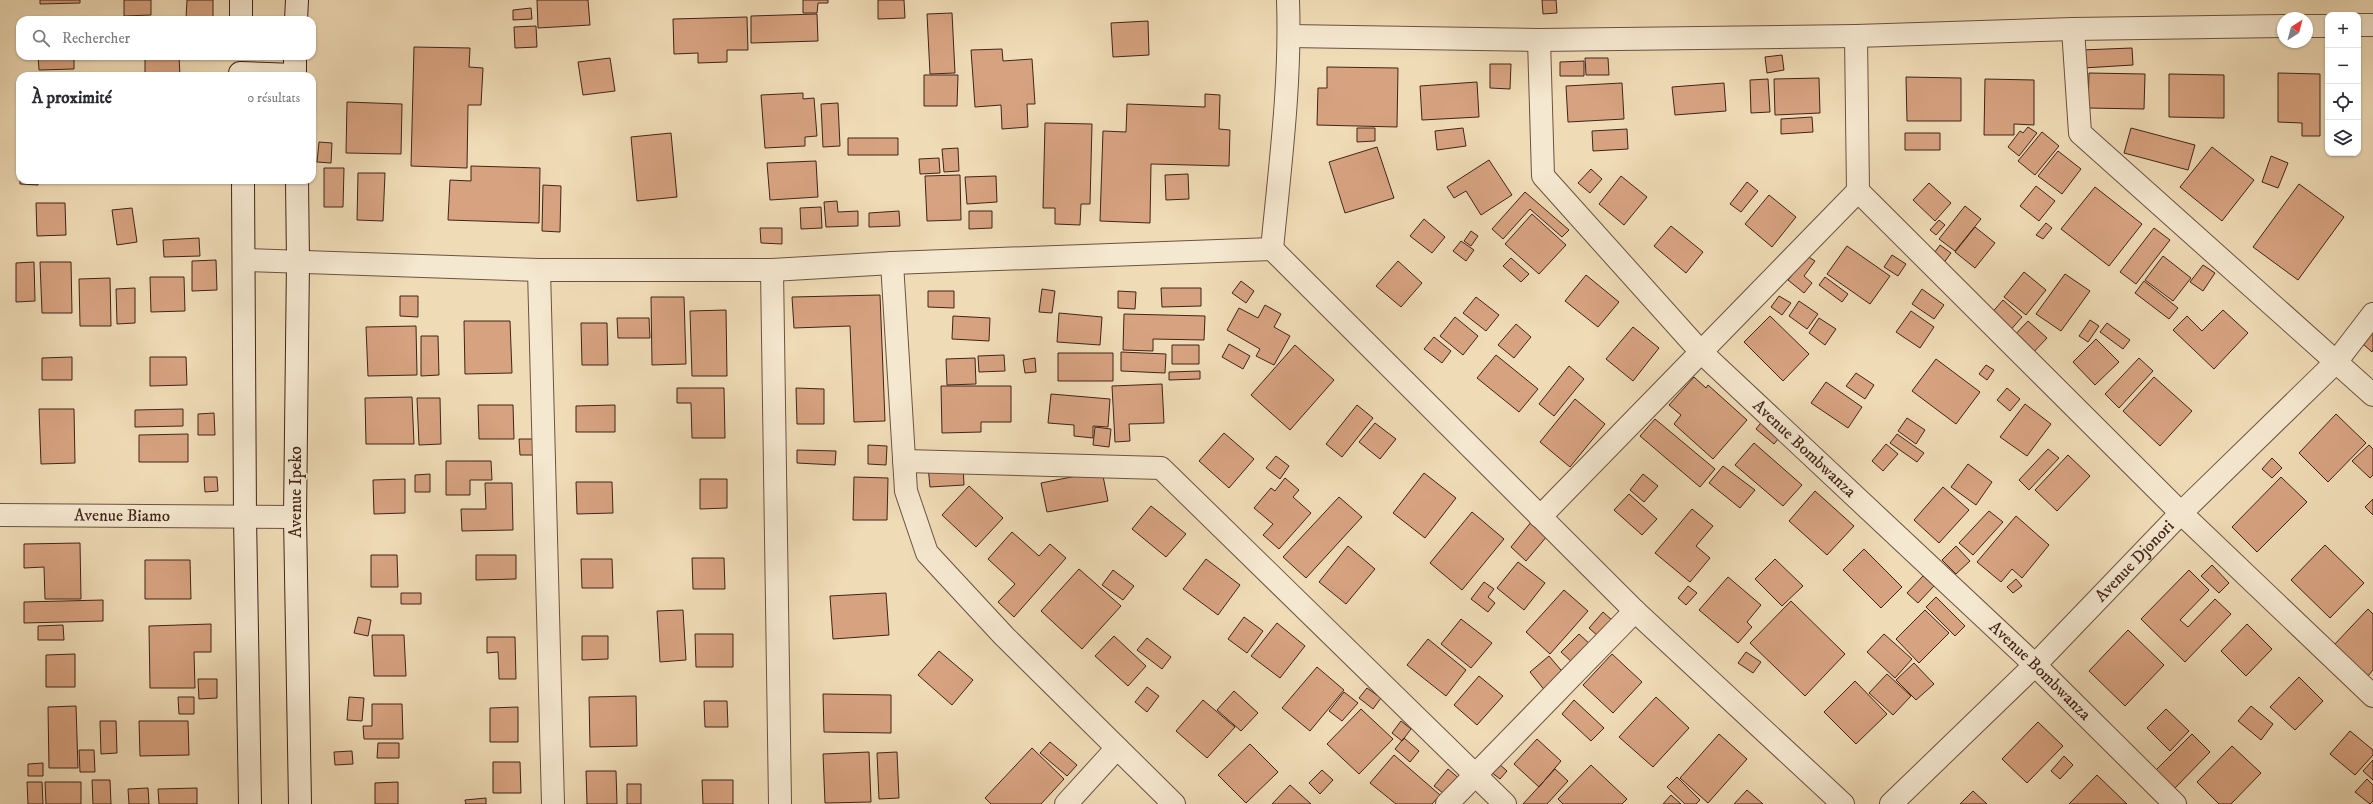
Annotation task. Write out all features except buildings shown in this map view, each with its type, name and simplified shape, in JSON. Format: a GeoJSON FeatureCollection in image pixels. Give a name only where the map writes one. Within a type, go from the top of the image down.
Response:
{"type":"FeatureCollection","features":[{"type":"Feature","properties":{"kind":"street"},"geometry":{"type":"LineString","coordinates":[[241,0],[241,16]]}},
{"type":"Feature","properties":{"kind":"street"},"geometry":{"type":"LineString","coordinates":[[296,16],[297,0]]}},
{"type":"Feature","properties":{"kind":"street"},"geometry":{"type":"LineString","coordinates":[[1272,249],[1284,127],[1289,36],[1288,0]]}},
{"type":"Feature","properties":{"kind":"street"},"geometry":{"type":"LineString","coordinates":[[2361,25],[2373,25]]}},
{"type":"Feature","properties":{"kind":"street"},"geometry":{"type":"LineString","coordinates":[[1289,36],[1539,40],[1856,36],[2073,29],[2277,26]]}},
{"type":"Feature","properties":{"kind":"street"},"geometry":{"type":"LineString","coordinates":[[2313,26],[2325,26]]}},
{"type":"Feature","properties":{"kind":"street"},"geometry":{"type":"LineString","coordinates":[[2073,29],[2080,133],[2373,395]]}},
{"type":"Feature","properties":{"kind":"street"},"geometry":{"type":"LineString","coordinates":[[1856,36],[1858,190],[2181,513],[2373,696]]}},
{"type":"Feature","properties":{"kind":"street","name":"Avenue Bombwanza"},"geometry":{"type":"LineString","coordinates":[[1539,40],[1543,176],[1701,352],[2035,665],[2175,804]]}},
{"type":"Feature","properties":{"kind":"street"},"geometry":{"type":"LineString","coordinates":[[241,68],[295,69]]}},
{"type":"Feature","properties":{"kind":"street"},"geometry":{"type":"LineString","coordinates":[[243,184],[245,260],[245,517],[250,804]]}},
{"type":"Feature","properties":{"kind":"street","name":"Avenue Ipeko"},"geometry":{"type":"LineString","coordinates":[[297,184],[298,260],[295,517],[300,804]]}},
{"type":"Feature","properties":{"kind":"street"},"geometry":{"type":"LineString","coordinates":[[1540,517],[1858,190]]}},
{"type":"Feature","properties":{"kind":"street"},"geometry":{"type":"LineString","coordinates":[[245,260],[298,260],[539,270],[772,270],[892,263],[1272,249],[1635,611],[1843,804]]}},
{"type":"Feature","properties":{"kind":"street"},"geometry":{"type":"LineString","coordinates":[[892,263],[906,491],[927,553],[1004,636],[1174,804]]}},
{"type":"Feature","properties":{"kind":"street"},"geometry":{"type":"LineString","coordinates":[[539,270],[553,804]]}},
{"type":"Feature","properties":{"kind":"street"},"geometry":{"type":"LineString","coordinates":[[772,270],[780,804]]}},
{"type":"Feature","properties":{"kind":"street","name":"Avenue Djonori"},"geometry":{"type":"LineString","coordinates":[[1891,804],[2035,665],[2181,513],[2336,362],[2373,314]]}},
{"type":"Feature","properties":{"kind":"street"},"geometry":{"type":"LineString","coordinates":[[904,460],[1161,468],[1506,804]]}},
{"type":"Feature","properties":{"kind":"street","name":"Avenue Biamo"},"geometry":{"type":"LineString","coordinates":[[0,515],[295,517]]}},
{"type":"Feature","properties":{"kind":"street"},"geometry":{"type":"LineString","coordinates":[[1447,804],[1635,611]]}},
{"type":"Feature","properties":{"kind":"street"},"geometry":{"type":"LineString","coordinates":[[1066,804],[1117,748]]}}]}
